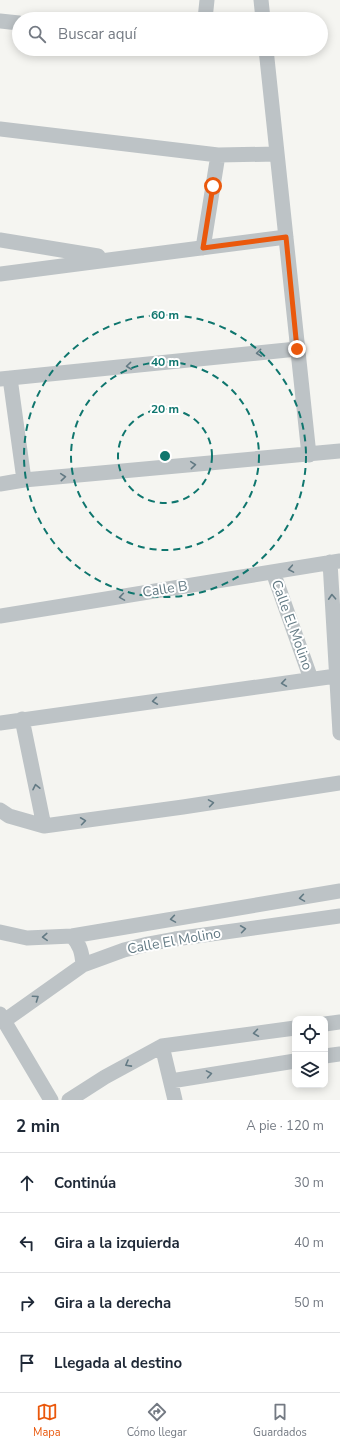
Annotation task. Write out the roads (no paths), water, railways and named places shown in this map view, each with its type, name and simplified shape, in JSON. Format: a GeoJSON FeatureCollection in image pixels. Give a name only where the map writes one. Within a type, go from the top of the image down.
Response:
{"type":"FeatureCollection","features":[{"type":"Feature","properties":{"kind":"street"},"geometry":{"type":"LineString","coordinates":[[206,12],[207,0]]}},
{"type":"Feature","properties":{"kind":"street"},"geometry":{"type":"LineString","coordinates":[[261,0],[262,12]]}},
{"type":"Feature","properties":{"kind":"street"},"geometry":{"type":"LineString","coordinates":[[0,21],[12,22]]}},
{"type":"Feature","properties":{"kind":"street"},"geometry":{"type":"LineString","coordinates":[[267,56],[309,455]]}},
{"type":"Feature","properties":{"kind":"street"},"geometry":{"type":"LineString","coordinates":[[0,129],[218,154],[277,154]]}},
{"type":"Feature","properties":{"kind":"street"},"geometry":{"type":"LineString","coordinates":[[203,248],[218,154]]}},
{"type":"Feature","properties":{"kind":"street"},"geometry":{"type":"LineString","coordinates":[[0,274],[286,237]]}},
{"type":"Feature","properties":{"kind":"street"},"geometry":{"type":"LineString","coordinates":[[0,240],[115,259]]}},
{"type":"Feature","properties":{"kind":"street"},"geometry":{"type":"LineString","coordinates":[[24,480],[5,379],[297,349]]}},
{"type":"Feature","properties":{"kind":"street"},"geometry":{"type":"LineString","coordinates":[[0,484],[24,480],[340,451]]}},
{"type":"Feature","properties":{"kind":"street"},"geometry":{"type":"LineString","coordinates":[[335,562],[336,676],[340,733]]}},
{"type":"Feature","properties":{"kind":"street","name":"Calle B"},"geometry":{"type":"LineString","coordinates":[[0,616],[335,562]]}},
{"type":"Feature","properties":{"kind":"street","name":"Calle El Molino"},"geometry":{"type":"LineString","coordinates":[[273,572],[311,679]]}},
{"type":"Feature","properties":{"kind":"street","name":"Calle El Molino"},"geometry":{"type":"LineString","coordinates":[[0,722],[336,676]]}},
{"type":"Feature","properties":{"kind":"street"},"geometry":{"type":"LineString","coordinates":[[22,719],[44,826]]}},
{"type":"Feature","properties":{"kind":"street"},"geometry":{"type":"LineString","coordinates":[[0,810],[9,816],[44,826],[340,783]]}},
{"type":"Feature","properties":{"kind":"street","name":"Calle El Molino"},"geometry":{"type":"LineString","coordinates":[[0,932],[27,938],[72,936],[340,891]]}},
{"type":"Feature","properties":{"kind":"street","name":"Calle El Molino"},"geometry":{"type":"LineString","coordinates":[[2,1017],[83,965],[124,950],[148,944],[340,916]]}},
{"type":"Feature","properties":{"kind":"street"},"geometry":{"type":"LineString","coordinates":[[72,936],[79,943],[83,965]]}},
{"type":"Feature","properties":{"kind":"street"},"geometry":{"type":"LineString","coordinates":[[2,1017],[51,1100]]}},
{"type":"Feature","properties":{"kind":"street"},"geometry":{"type":"LineString","coordinates":[[328,1024],[340,1022]]}},
{"type":"Feature","properties":{"kind":"street"},"geometry":{"type":"LineString","coordinates":[[69,1100],[105,1077],[162,1046],[292,1028]]}},
{"type":"Feature","properties":{"kind":"street"},"geometry":{"type":"LineString","coordinates":[[162,1046],[175,1100]]}},
{"type":"Feature","properties":{"kind":"street"},"geometry":{"type":"LineString","coordinates":[[328,1056],[340,1054]]}},
{"type":"Feature","properties":{"kind":"street"},"geometry":{"type":"LineString","coordinates":[[170,1081],[292,1061]]}}]}
